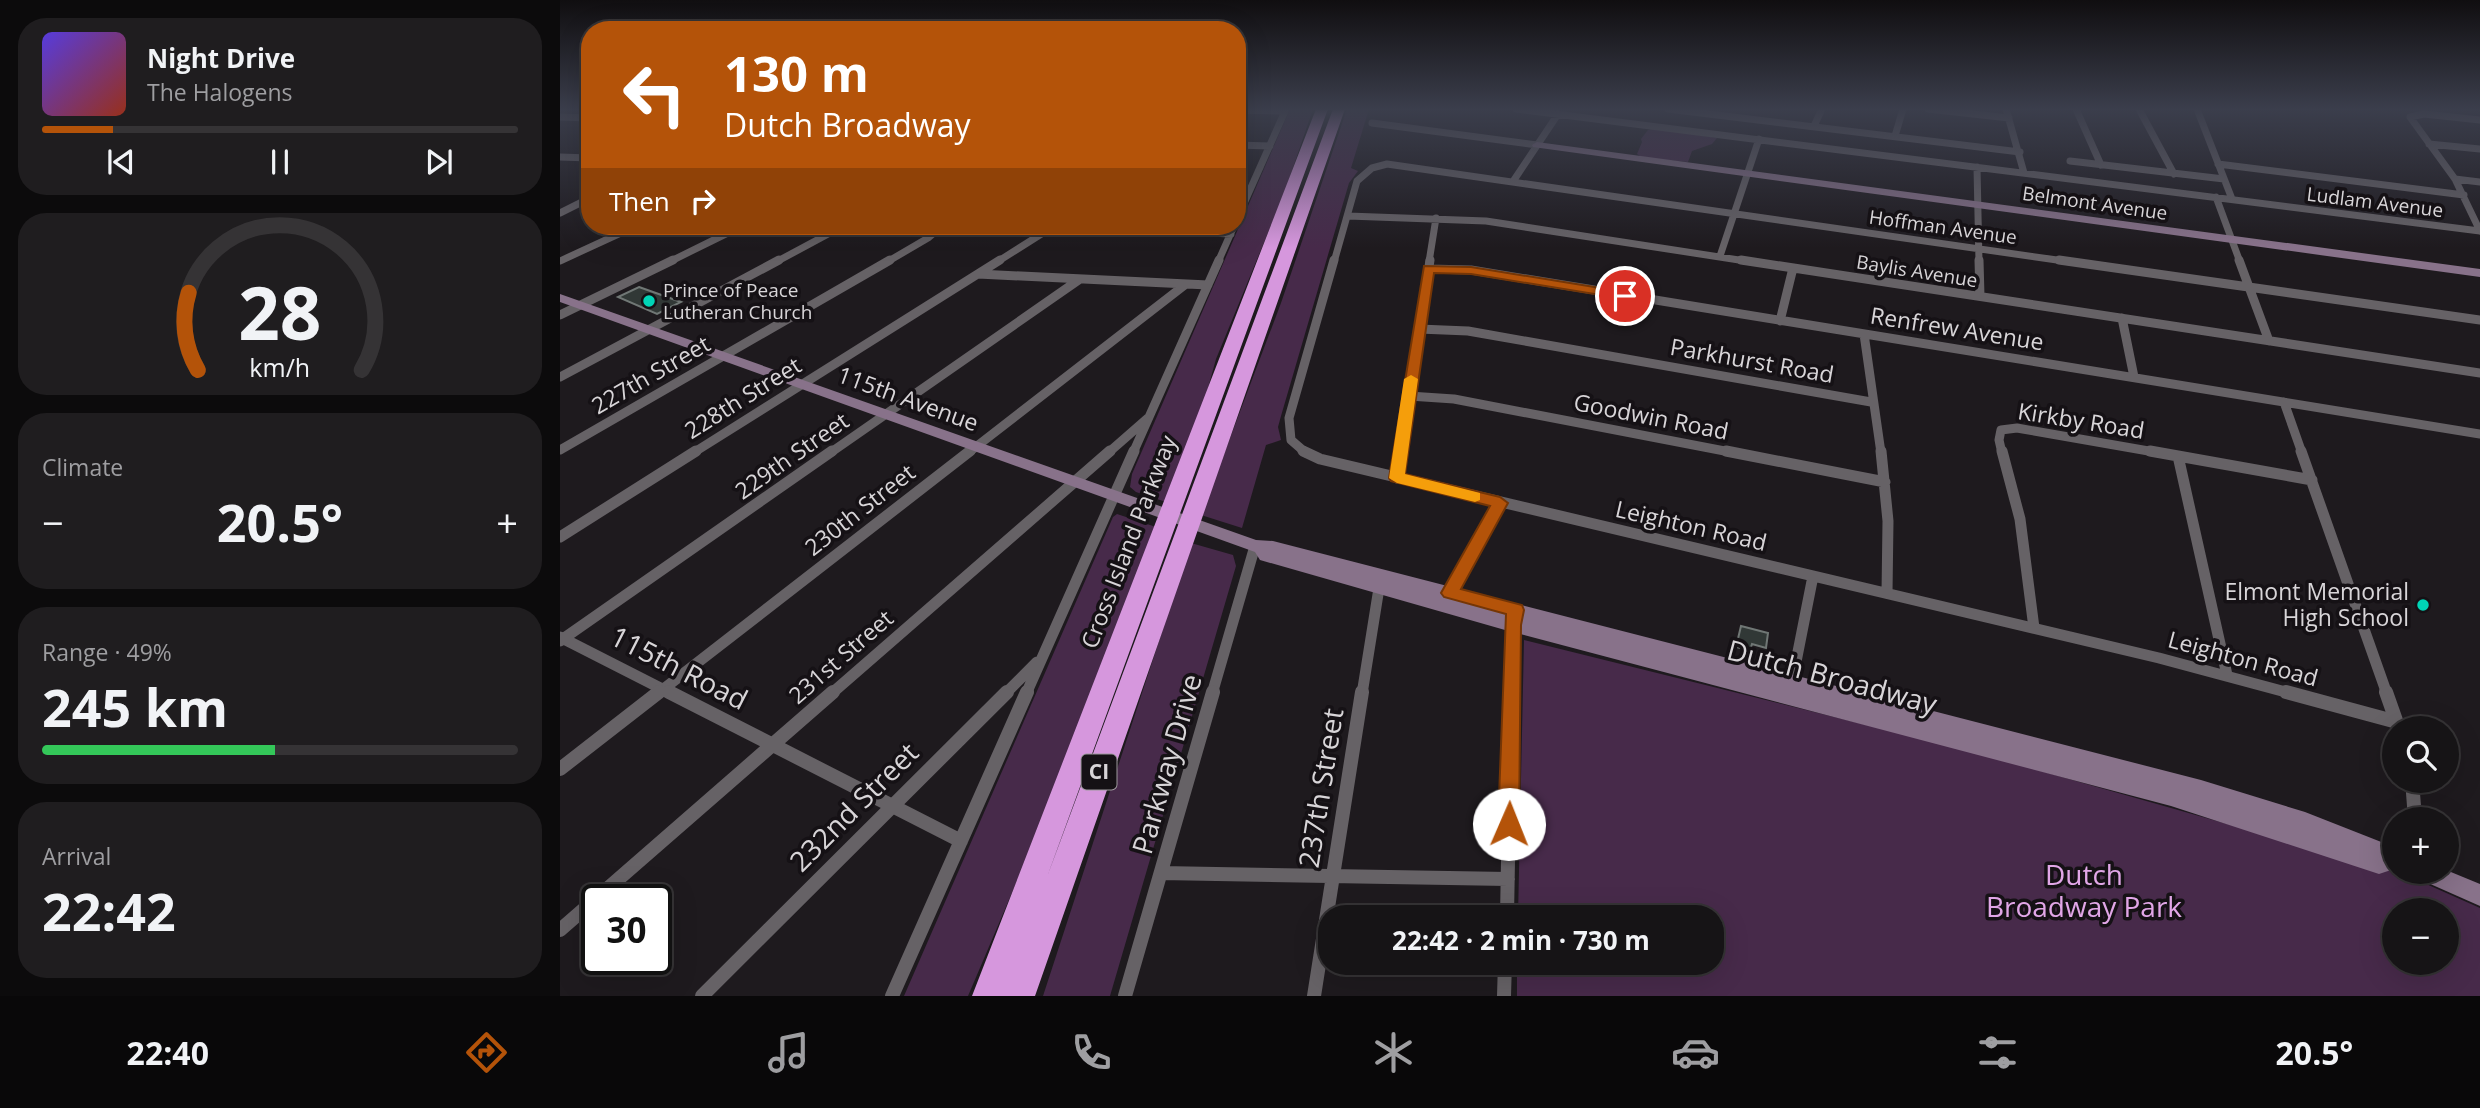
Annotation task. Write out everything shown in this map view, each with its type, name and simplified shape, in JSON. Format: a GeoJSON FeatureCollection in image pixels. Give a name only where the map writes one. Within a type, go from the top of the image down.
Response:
{"type":"FeatureCollection","features":[{"type":"Feature","properties":{"kind":"highway","name":"Cross Island Parkway"},"geometry":{"type":"LineString","coordinates":[[1189,493],[1306,155]]}},
{"type":"Feature","properties":{"kind":"highway","name":"Cross Island Parkway"},"geometry":{"type":"LineString","coordinates":[[988,996],[1168,548],[1321,155]]}},
{"type":"Feature","properties":{"kind":"highway","name":"Cross Island Parkway"},"geometry":{"type":"LineString","coordinates":[[1019,996],[1168,548]]}},
{"type":"Feature","properties":{"kind":"main road","name":"115th Avenue"},"geometry":{"type":"LineString","coordinates":[[560,298],[1073,483]]}},
{"type":"Feature","properties":{"kind":"street"},"geometry":{"type":"LineString","coordinates":[[1246,198],[1266,155]]}},
{"type":"Feature","properties":{"kind":"street"},"geometry":{"type":"LineString","coordinates":[[1514,180],[1530,155]]}},
{"type":"Feature","properties":{"kind":"street","name":"Belmont Avenue"},"geometry":{"type":"LineString","coordinates":[[1613,155],[2480,273]]}},
{"type":"Feature","properties":{"kind":"street"},"geometry":{"type":"LineString","coordinates":[[1720,256],[1753,155]]}},
{"type":"Feature","properties":{"kind":"street","name":"Ludlam Avenue"},"geometry":{"type":"LineString","coordinates":[[1887,155],[2480,231]]}},
{"type":"Feature","properties":{"kind":"street"},"geometry":{"type":"LineString","coordinates":[[2021,155],[2024,173]]}},
{"type":"Feature","properties":{"kind":"street"},"geometry":{"type":"LineString","coordinates":[[2097,155],[2101,165]]}},
{"type":"Feature","properties":{"kind":"street"},"geometry":{"type":"LineString","coordinates":[[2164,155],[2174,174]]}},
{"type":"Feature","properties":{"kind":"street"},"geometry":{"type":"LineString","coordinates":[[2215,155],[2232,199]]}},
{"type":"Feature","properties":{"kind":"street"},"geometry":{"type":"LineString","coordinates":[[2438,155],[2464,195],[2480,231]]}},
{"type":"Feature","properties":{"kind":"street"},"geometry":{"type":"LineString","coordinates":[[560,157],[581,158]]}},
{"type":"Feature","properties":{"kind":"street"},"geometry":{"type":"LineString","coordinates":[[2070,161],[2224,179]]}},
{"type":"Feature","properties":{"kind":"street","name":"Hoffman Avenue"},"geometry":{"type":"LineString","coordinates":[[1401,164],[2480,320]]}},
{"type":"Feature","properties":{"kind":"street","name":"Leighton Road"},"geometry":{"type":"LineString","coordinates":[[1401,164],[1372,167],[1357,181],[1289,418],[1288,436],[1296,449],[1397,478],[2227,675],[2382,720]]}},
{"type":"Feature","properties":{"kind":"street"},"geometry":{"type":"LineString","coordinates":[[2218,164],[2464,195]]}},
{"type":"Feature","properties":{"kind":"street"},"geometry":{"type":"LineString","coordinates":[[1977,167],[1980,296]]}},
{"type":"Feature","properties":{"kind":"street"},"geometry":{"type":"LineString","coordinates":[[2455,179],[2480,182]]}},
{"type":"Feature","properties":{"kind":"street"},"geometry":{"type":"LineString","coordinates":[[1246,187],[1251,187]]}},
{"type":"Feature","properties":{"kind":"street"},"geometry":{"type":"LineString","coordinates":[[2216,197],[2269,341]]}},
{"type":"Feature","properties":{"kind":"street"},"geometry":{"type":"LineString","coordinates":[[560,213],[581,202]]}},
{"type":"Feature","properties":{"kind":"street","name":"Baylis Avenue"},"geometry":{"type":"LineString","coordinates":[[1348,216],[1499,223],[2480,373]]}},
{"type":"Feature","properties":{"kind":"street"},"geometry":{"type":"LineString","coordinates":[[1397,478],[1436,218]]}},
{"type":"Feature","properties":{"kind":"street"},"geometry":{"type":"LineString","coordinates":[[560,261],[616,235]]}},
{"type":"Feature","properties":{"kind":"street"},"geometry":{"type":"LineString","coordinates":[[560,315],[724,235]]}},
{"type":"Feature","properties":{"kind":"street"},"geometry":{"type":"LineString","coordinates":[[560,377],[826,235]]}},
{"type":"Feature","properties":{"kind":"street","name":"227th Street"},"geometry":{"type":"LineString","coordinates":[[560,450],[932,235]]}},
{"type":"Feature","properties":{"kind":"street","name":"228th Street"},"geometry":{"type":"LineString","coordinates":[[560,537],[1040,235]]}},
{"type":"Feature","properties":{"kind":"street","name":"Cross Island Parkway"},"geometry":{"type":"LineString","coordinates":[[891,996],[1231,235]]}},
{"type":"Feature","properties":{"kind":"street"},"geometry":{"type":"LineString","coordinates":[[1780,321],[1793,268]]}},
{"type":"Feature","properties":{"kind":"street","name":"Renfrew Avenue"},"geometry":{"type":"LineString","coordinates":[[1428,269],[1471,270],[2480,434]]}},
{"type":"Feature","properties":{"kind":"street"},"geometry":{"type":"LineString","coordinates":[[978,274],[1208,285]]}},
{"type":"Feature","properties":{"kind":"street","name":"229th Street"},"geometry":{"type":"LineString","coordinates":[[561,639],[1080,279]]}},
{"type":"Feature","properties":{"kind":"street","name":"230th Street"},"geometry":{"type":"LineString","coordinates":[[560,769],[1186,284]]}},
{"type":"Feature","properties":{"kind":"street"},"geometry":{"type":"LineString","coordinates":[[2122,318],[2134,377]]}},
{"type":"Feature","properties":{"kind":"street","name":"Parkhurst Road"},"geometry":{"type":"LineString","coordinates":[[1419,329],[1468,331],[1871,402]]}},
{"type":"Feature","properties":{"kind":"street"},"geometry":{"type":"LineString","coordinates":[[1864,334],[1871,402],[1885,482],[1888,521],[1887,593]]}},
{"type":"Feature","properties":{"kind":"street","name":"Goodwin Road"},"geometry":{"type":"LineString","coordinates":[[1409,396],[1454,399],[1885,482]]}},
{"type":"Feature","properties":{"kind":"street"},"geometry":{"type":"LineString","coordinates":[[2284,402],[2395,716]]}},
{"type":"Feature","properties":{"kind":"street","name":"231st Street"},"geometry":{"type":"LineString","coordinates":[[560,930],[1150,416]]}},
{"type":"Feature","properties":{"kind":"street","name":"Kirkby Road"},"geometry":{"type":"LineString","coordinates":[[2034,628],[2020,519],[1999,440],[2001,430],[2017,428],[2312,481]]}},
{"type":"Feature","properties":{"kind":"street"},"geometry":{"type":"LineString","coordinates":[[2178,456],[2227,675]]}},
{"type":"Feature","properties":{"kind":"street","name":"115th Avenue"},"geometry":{"type":"LineString","coordinates":[[1073,483],[1252,545]]}},
{"type":"Feature","properties":{"kind":"street"},"geometry":{"type":"LineString","coordinates":[[1447,599],[1500,503]]}},
{"type":"Feature","properties":{"kind":"street","name":"Dutch Broadway"},"geometry":{"type":"LineString","coordinates":[[1252,545],[1266,556],[1382,582],[2027,751],[2382,862]]}},
{"type":"Feature","properties":{"kind":"street","name":"Parkway Drive"},"geometry":{"type":"LineString","coordinates":[[1125,996],[1252,545]]}},
{"type":"Feature","properties":{"kind":"street"},"geometry":{"type":"LineString","coordinates":[[1791,689],[1813,576]]}},
{"type":"Feature","properties":{"kind":"street","name":"237th Street"},"geometry":{"type":"LineString","coordinates":[[1314,996],[1382,582]]}},
{"type":"Feature","properties":{"kind":"street"},"geometry":{"type":"LineString","coordinates":[[1507,905],[1514,617]]}},
{"type":"Feature","properties":{"kind":"street","name":"115th Road"},"geometry":{"type":"LineString","coordinates":[[561,639],[961,841]]}},
{"type":"Feature","properties":{"kind":"street","name":"232nd Street"},"geometry":{"type":"LineString","coordinates":[[702,996],[1044,655]]}},
{"type":"Feature","properties":{"kind":"street"},"geometry":{"type":"LineString","coordinates":[[1161,873],[1508,878]]}},
{"type":"Feature","properties":{"kind":"street"},"geometry":{"type":"LineString","coordinates":[[2455,884],[2480,895]]}},
{"type":"Feature","properties":{"kind":"street"},"geometry":{"type":"LineString","coordinates":[[1504,996],[1505,975]]}},
{"type":"Feature","properties":{"kind":"green space"},"geometry":{"type":"Polygon","coordinates":[[[1270,155],[1297,155],[1216,359],[1200,417],[1166,502],[1136,492],[1130,487],[1132,474],[1235,235],[1246,235],[1246,211],[1270,155]]]}},
{"type":"Feature","properties":{"kind":"green space"},"geometry":{"type":"Polygon","coordinates":[[[1331,155],[1355,155],[1351,168],[1358,171],[1349,183],[1281,416],[1278,427],[1281,440],[1266,445],[1242,528],[1201,515],[1281,303],[1331,155]]]}},
{"type":"Feature","properties":{"kind":"green space"},"geometry":{"type":"Polygon","coordinates":[[[1639,155],[1690,155],[1688,162],[1639,155]]]}},
{"type":"Feature","properties":{"kind":"green space"},"geometry":{"type":"Polygon","coordinates":[[[1117,514],[1156,527],[1068,761],[968,996],[904,996],[1113,517],[1117,514]]]}},
{"type":"Feature","properties":{"kind":"green space"},"geometry":{"type":"Polygon","coordinates":[[[1191,543],[1233,555],[1236,566],[1110,996],[1043,996],[1191,543]]]}},
{"type":"Feature","properties":{"kind":"green space","name":"Dutch Broadway Park"},"geometry":{"type":"Polygon","coordinates":[[[1524,640],[1971,751],[2382,868],[2382,884],[2426,884],[2458,898],[2382,898],[2382,975],[2459,975],[2459,899],[2480,908],[2480,996],[1517,996],[1517,975],[1724,975],[1724,905],[1518,905],[1524,640]]]}},
{"type":"Feature","properties":{"kind":"building","name":"Prince of Peace Lutheran Church"},"geometry":{"type":"Polygon","coordinates":[[[639,287],[681,302],[657,314],[618,297],[639,287]]]}},
{"type":"Feature","properties":{"kind":"building"},"geometry":{"type":"Polygon","coordinates":[[[1741,626],[1768,633],[1766,648],[1752,644],[1750,650],[1736,647],[1741,626]]]}},
{"type":"Feature","properties":{"kind":"slow traffic"},"geometry":{"type":"LineString","coordinates":[[1411,379],[1397,478],[1475,497]]}},
{"type":"Feature","properties":{"kind":"place","name":"Prince of Peace Lutheran Church"},"geometry":{"type":"Point","coordinates":[649,301]}},
{"type":"Feature","properties":{"kind":"place","name":"Elmont Memorial High School"},"geometry":{"type":"Point","coordinates":[2423,605]}},
{"type":"Feature","properties":{"kind":"route"},"geometry":{"type":"LineString","coordinates":[[1509,824],[1512,625],[1515,610],[1450,593],[1500,503],[1397,478],[1428,269],[1471,270],[1625,296]]}}]}
